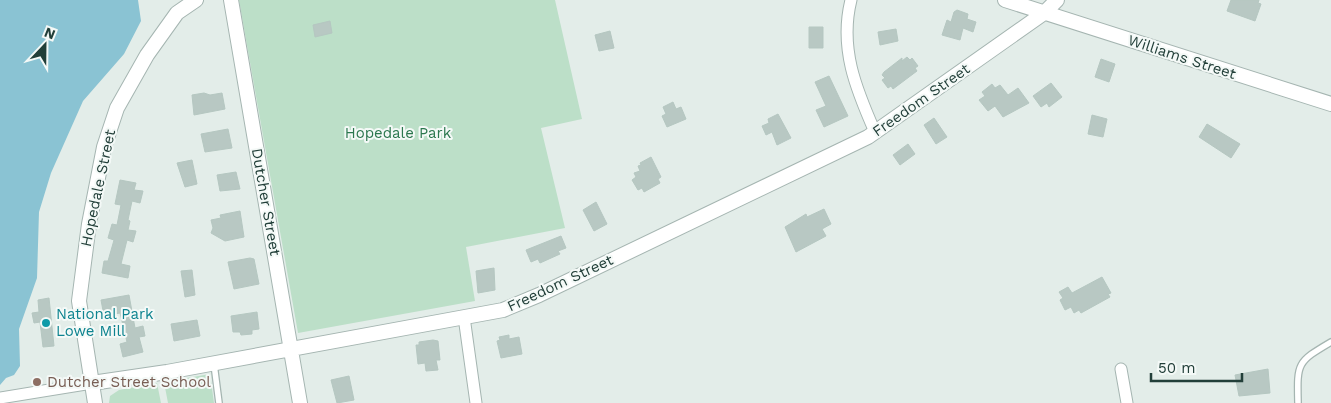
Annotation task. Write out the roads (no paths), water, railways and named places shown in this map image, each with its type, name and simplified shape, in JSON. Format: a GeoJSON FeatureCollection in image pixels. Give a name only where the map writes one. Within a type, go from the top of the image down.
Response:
{"type":"FeatureCollection","features":[{"type":"Feature","properties":{"kind":"street","name":"Hopedale Street"},"geometry":{"type":"LineString","coordinates":[[95,403],[79,301],[88,224],[104,147],[117,108],[147,55],[177,13],[196,0]]}},
{"type":"Feature","properties":{"kind":"street","name":"Dutcher Street"},"geometry":{"type":"LineString","coordinates":[[231,0],[300,403]]}},
{"type":"Feature","properties":{"kind":"street"},"geometry":{"type":"LineString","coordinates":[[851,0],[846,28],[849,60],[856,86],[875,132]]}},
{"type":"Feature","properties":{"kind":"street","name":"Williams Street"},"geometry":{"type":"LineString","coordinates":[[1006,0],[1042,6],[1325,102]]}},
{"type":"Feature","properties":{"kind":"street","name":"Freedom Street"},"geometry":{"type":"LineString","coordinates":[[0,398],[214,364],[503,310],[539,295],[875,132],[1042,6],[1057,0]]}},
{"type":"Feature","properties":{"kind":"street"},"geometry":{"type":"LineString","coordinates":[[464,317],[476,403]]}},
{"type":"Feature","properties":{"kind":"street"},"geometry":{"type":"LineString","coordinates":[[1121,369],[1127,403]]}},
{"type":"Feature","properties":{"kind":"lane"},"geometry":{"type":"LineString","coordinates":[[1298,402],[1297,370],[1309,355],[1331,342]]}},
{"type":"Feature","properties":{"kind":"lane"},"geometry":{"type":"LineString","coordinates":[[214,364],[219,403]]}},
{"type":"Feature","properties":{"kind":"water"},"geometry":{"type":"Polygon","coordinates":[[[0,0],[138,0],[141,21],[124,54],[83,101],[51,173],[39,212],[37,278],[19,329],[20,366],[14,375],[6,378],[0,385],[0,0]]]}},
{"type":"Feature","properties":{"kind":"place","name":"National Park Lowe Mill"},"geometry":{"type":"Point","coordinates":[46,323]}},
{"type":"Feature","properties":{"kind":"place","name":"Dutcher Street School"},"geometry":{"type":"Point","coordinates":[37,382]}},
{"type":"Feature","properties":{"kind":"park label","name":"Hopedale Park"},"geometry":{"type":"Point","coordinates":[398,133]}}]}
